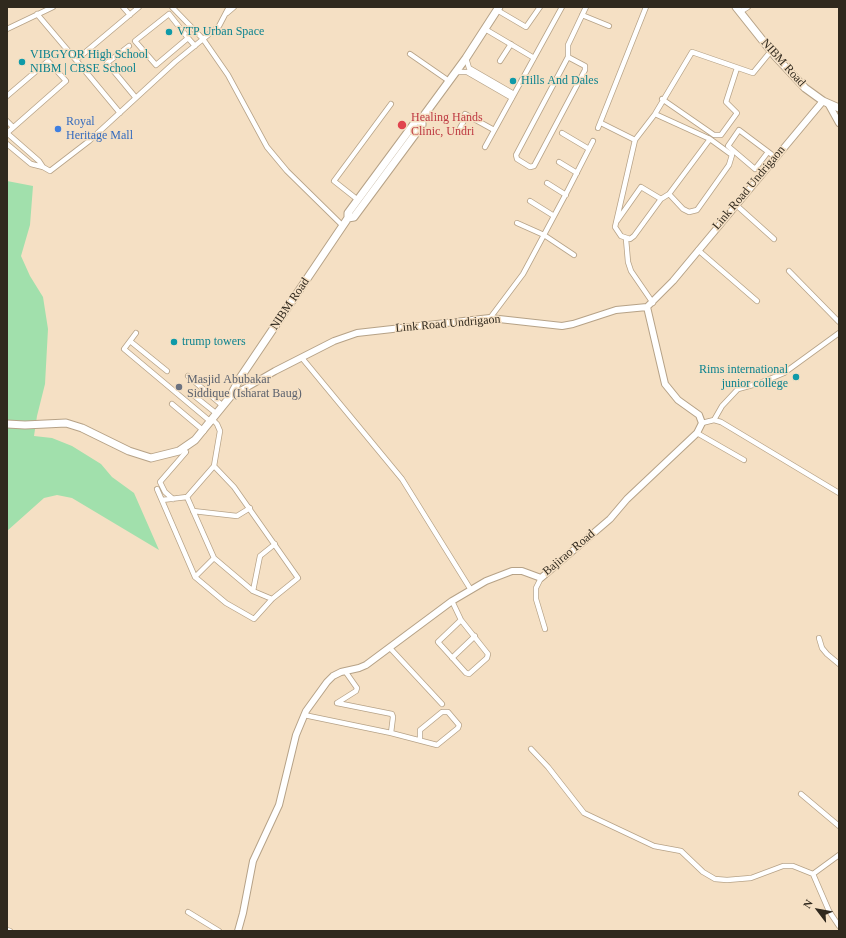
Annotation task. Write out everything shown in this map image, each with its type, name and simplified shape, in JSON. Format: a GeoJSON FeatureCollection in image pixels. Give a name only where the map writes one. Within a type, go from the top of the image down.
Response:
{"type":"FeatureCollection","features":[{"type":"Feature","properties":{"kind":"main road","name":"NIBM Road"},"geometry":{"type":"LineString","coordinates":[[7,424],[25,425],[66,423],[82,428],[129,451],[151,458],[179,451],[195,440],[214,419],[230,397],[240,378],[348,218],[354,217],[422,125],[422,118],[466,58],[498,8]]}},
{"type":"Feature","properties":{"kind":"main road","name":"NIBM Road"},"geometry":{"type":"LineString","coordinates":[[738,10],[771,51],[805,88],[826,103],[839,108]]}},
{"type":"Feature","properties":{"kind":"main road"},"geometry":{"type":"LineString","coordinates":[[348,218],[348,213],[416,121],[422,118]]}},
{"type":"Feature","properties":{"kind":"street"},"geometry":{"type":"LineString","coordinates":[[7,29],[53,7]]}},
{"type":"Feature","properties":{"kind":"street"},"geometry":{"type":"LineString","coordinates":[[123,7],[130,14]]}},
{"type":"Feature","properties":{"kind":"street"},"geometry":{"type":"LineString","coordinates":[[76,60],[139,7]]}},
{"type":"Feature","properties":{"kind":"street"},"geometry":{"type":"LineString","coordinates":[[172,7],[203,40],[228,75],[267,147],[287,171],[343,226]]}},
{"type":"Feature","properties":{"kind":"street"},"geometry":{"type":"LineString","coordinates":[[7,144],[31,164],[43,167],[50,171],[89,141],[219,26],[229,7]]}},
{"type":"Feature","properties":{"kind":"street"},"geometry":{"type":"LineString","coordinates":[[227,13],[234,7]]}},
{"type":"Feature","properties":{"kind":"street"},"geometry":{"type":"LineString","coordinates":[[498,8],[526,27],[540,7]]}},
{"type":"Feature","properties":{"kind":"street"},"geometry":{"type":"LineString","coordinates":[[485,147],[562,7]]}},
{"type":"Feature","properties":{"kind":"street"},"geometry":{"type":"LineString","coordinates":[[568,57],[585,66],[585,70],[534,166],[530,167],[517,159],[516,156],[568,57],[568,45],[586,7]]}},
{"type":"Feature","properties":{"kind":"street"},"geometry":{"type":"LineString","coordinates":[[598,128],[646,7]]}},
{"type":"Feature","properties":{"kind":"street"},"geometry":{"type":"LineString","coordinates":[[738,10],[748,7]]}},
{"type":"Feature","properties":{"kind":"street"},"geometry":{"type":"LineString","coordinates":[[36,14],[120,113]]}},
{"type":"Feature","properties":{"kind":"street"},"geometry":{"type":"LineString","coordinates":[[188,38],[156,65],[135,41],[169,14],[195,46]]}},
{"type":"Feature","properties":{"kind":"street"},"geometry":{"type":"LineString","coordinates":[[582,15],[609,26]]}},
{"type":"Feature","properties":{"kind":"street"},"geometry":{"type":"LineString","coordinates":[[484,29],[534,58]]}},
{"type":"Feature","properties":{"kind":"street"},"geometry":{"type":"LineString","coordinates":[[500,61],[511,44]]}},
{"type":"Feature","properties":{"kind":"street"},"geometry":{"type":"LineString","coordinates":[[128,46],[107,63],[136,98]]}},
{"type":"Feature","properties":{"kind":"street"},"geometry":{"type":"LineString","coordinates":[[771,51],[753,73],[692,52],[662,99],[655,114],[635,140],[615,227],[626,239],[628,262],[631,271],[650,308],[652,327],[665,384],[678,400],[699,414],[702,423],[714,420],[721,422],[839,493]]}},
{"type":"Feature","properties":{"kind":"street"},"geometry":{"type":"LineString","coordinates":[[410,54],[449,81]]}},
{"type":"Feature","properties":{"kind":"street"},"geometry":{"type":"LineString","coordinates":[[466,58],[469,68],[513,96]]}},
{"type":"Feature","properties":{"kind":"street"},"geometry":{"type":"LineString","coordinates":[[7,96],[48,61],[66,81],[7,133],[39,161],[43,167]]}},
{"type":"Feature","properties":{"kind":"street"},"geometry":{"type":"LineString","coordinates":[[662,99],[714,136],[721,135],[737,113],[726,102],[737,68]]}},
{"type":"Feature","properties":{"kind":"street"},"geometry":{"type":"LineString","coordinates":[[456,72],[466,72],[489,82]]}},
{"type":"Feature","properties":{"kind":"street"},"geometry":{"type":"LineString","coordinates":[[826,103],[839,123]]}},
{"type":"Feature","properties":{"kind":"street","name":"Link Road Undrigaon"},"geometry":{"type":"LineString","coordinates":[[230,397],[334,341],[357,333],[490,318],[562,326],[578,323],[616,310],[650,308],[775,157],[826,103]]}},
{"type":"Feature","properties":{"kind":"street"},"geometry":{"type":"LineString","coordinates":[[358,200],[334,182],[391,104]]}},
{"type":"Feature","properties":{"kind":"street"},"geometry":{"type":"LineString","coordinates":[[460,128],[466,114],[494,130]]}},
{"type":"Feature","properties":{"kind":"street"},"geometry":{"type":"LineString","coordinates":[[655,114],[710,139],[732,155],[732,160],[697,210],[689,212],[683,209],[669,194]]}},
{"type":"Feature","properties":{"kind":"street"},"geometry":{"type":"LineString","coordinates":[[7,121],[13,127]]}},
{"type":"Feature","properties":{"kind":"street"},"geometry":{"type":"LineString","coordinates":[[601,123],[635,140]]}},
{"type":"Feature","properties":{"kind":"street"},"geometry":{"type":"LineString","coordinates":[[768,152],[755,169],[728,146],[739,130],[775,157]]}},
{"type":"Feature","properties":{"kind":"street"},"geometry":{"type":"LineString","coordinates":[[562,133],[589,149]]}},
{"type":"Feature","properties":{"kind":"street"},"geometry":{"type":"LineString","coordinates":[[626,239],[634,236],[661,199],[669,194],[710,139]]}},
{"type":"Feature","properties":{"kind":"street"},"geometry":{"type":"LineString","coordinates":[[490,318],[523,274],[566,195],[593,141]]}},
{"type":"Feature","properties":{"kind":"street"},"geometry":{"type":"LineString","coordinates":[[559,162],[577,173]]}},
{"type":"Feature","properties":{"kind":"street"},"geometry":{"type":"LineString","coordinates":[[546,183],[566,195]]}},
{"type":"Feature","properties":{"kind":"street"},"geometry":{"type":"LineString","coordinates":[[616,222],[641,187],[661,199]]}},
{"type":"Feature","properties":{"kind":"street"},"geometry":{"type":"LineString","coordinates":[[530,201],[554,216]]}},
{"type":"Feature","properties":{"kind":"street"},"geometry":{"type":"LineString","coordinates":[[735,204],[774,239]]}},
{"type":"Feature","properties":{"kind":"street"},"geometry":{"type":"LineString","coordinates":[[517,223],[544,236],[574,255]]}},
{"type":"Feature","properties":{"kind":"street"},"geometry":{"type":"LineString","coordinates":[[698,250],[758,301]]}},
{"type":"Feature","properties":{"kind":"street"},"geometry":{"type":"LineString","coordinates":[[789,271],[839,322]]}},
{"type":"Feature","properties":{"kind":"street"},"geometry":{"type":"LineString","coordinates":[[136,333],[124,349],[214,419]]}},
{"type":"Feature","properties":{"kind":"street"},"geometry":{"type":"LineString","coordinates":[[714,420],[722,406],[738,389],[760,383],[784,373],[839,333]]}},
{"type":"Feature","properties":{"kind":"street"},"geometry":{"type":"LineString","coordinates":[[130,341],[167,371]]}},
{"type":"Feature","properties":{"kind":"street"},"geometry":{"type":"LineString","coordinates":[[302,358],[402,479],[471,590]]}},
{"type":"Feature","properties":{"kind":"street"},"geometry":{"type":"LineString","coordinates":[[188,376],[223,406]]}},
{"type":"Feature","properties":{"kind":"street"},"geometry":{"type":"LineString","coordinates":[[162,500],[187,497],[214,466],[220,431],[214,419],[192,394]]}},
{"type":"Feature","properties":{"kind":"street"},"geometry":{"type":"LineString","coordinates":[[172,404],[204,431]]}},
{"type":"Feature","properties":{"kind":"street","name":"Bajirao Road"},"geometry":{"type":"LineString","coordinates":[[238,931],[253,861],[279,805],[296,735],[304,715],[314,699],[333,676],[366,665],[452,601],[486,581],[512,571],[522,571],[541,578],[610,519],[627,499],[697,432],[702,423]]}},
{"type":"Feature","properties":{"kind":"street"},"geometry":{"type":"LineString","coordinates":[[697,432],[744,460]]}},
{"type":"Feature","properties":{"kind":"street"},"geometry":{"type":"LineString","coordinates":[[173,499],[165,492],[160,482],[186,452]]}},
{"type":"Feature","properties":{"kind":"street"},"geometry":{"type":"LineString","coordinates":[[157,489],[195,578],[226,603],[254,619],[272,599],[298,578],[250,508],[234,487],[214,466]]}},
{"type":"Feature","properties":{"kind":"street"},"geometry":{"type":"LineString","coordinates":[[187,497],[214,558],[253,591],[272,599]]}},
{"type":"Feature","properties":{"kind":"street"},"geometry":{"type":"LineString","coordinates":[[193,511],[237,516],[250,508]]}},
{"type":"Feature","properties":{"kind":"street"},"geometry":{"type":"LineString","coordinates":[[253,591],[260,556],[275,544]]}},
{"type":"Feature","properties":{"kind":"street"},"geometry":{"type":"LineString","coordinates":[[195,578],[214,558]]}},
{"type":"Feature","properties":{"kind":"street"},"geometry":{"type":"LineString","coordinates":[[541,578],[536,588],[536,599],[545,629]]}},
{"type":"Feature","properties":{"kind":"street"},"geometry":{"type":"LineString","coordinates":[[452,601],[461,620],[488,654],[471,674],[466,673],[438,641],[461,620]]}},
{"type":"Feature","properties":{"kind":"street"},"geometry":{"type":"LineString","coordinates":[[452,658],[475,636]]}},
{"type":"Feature","properties":{"kind":"street"},"geometry":{"type":"LineString","coordinates":[[819,638],[822,648],[826,654],[839,664]]}},
{"type":"Feature","properties":{"kind":"street"},"geometry":{"type":"LineString","coordinates":[[390,648],[442,704]]}},
{"type":"Feature","properties":{"kind":"street"},"geometry":{"type":"LineString","coordinates":[[345,671],[357,688],[356,691],[337,703],[392,714],[391,733]]}},
{"type":"Feature","properties":{"kind":"street"},"geometry":{"type":"LineString","coordinates":[[304,715],[391,733],[437,745],[458,728],[459,725],[448,712],[442,712],[420,730],[420,740]]}},
{"type":"Feature","properties":{"kind":"street"},"geometry":{"type":"LineString","coordinates":[[531,749],[548,767],[584,813],[654,846],[682,851],[707,876],[714,879],[727,880],[751,878],[784,866],[793,866],[813,874],[829,911],[839,926]]}},
{"type":"Feature","properties":{"kind":"street"},"geometry":{"type":"LineString","coordinates":[[801,794],[839,826]]}},
{"type":"Feature","properties":{"kind":"street"},"geometry":{"type":"LineString","coordinates":[[813,874],[839,855]]}},
{"type":"Feature","properties":{"kind":"street"},"geometry":{"type":"LineString","coordinates":[[188,912],[219,931]]}},
{"type":"Feature","properties":{"kind":"green space"},"geometry":{"type":"Polygon","coordinates":[[[7,181],[33,186],[30,225],[21,256],[30,276],[43,297],[48,329],[45,384],[37,416],[34,436],[52,438],[72,446],[101,464],[112,477],[134,493],[159,550],[72,498],[57,495],[44,498],[7,531],[7,181]]]}},
{"type":"Feature","properties":{"kind":"place","name":"VTP Urban Space"},"geometry":{"type":"Point","coordinates":[169,32]}},
{"type":"Feature","properties":{"kind":"place","name":"VIBGYOR High School NIBM | CBSE School"},"geometry":{"type":"Point","coordinates":[22,62]}},
{"type":"Feature","properties":{"kind":"place","name":"Hills And Dales"},"geometry":{"type":"Point","coordinates":[513,81]}},
{"type":"Feature","properties":{"kind":"place","name":"Healing Hands Clinic, Undri"},"geometry":{"type":"Point","coordinates":[402,125]}},
{"type":"Feature","properties":{"kind":"place","name":"Royal Heritage Mall"},"geometry":{"type":"Point","coordinates":[58,129]}},
{"type":"Feature","properties":{"kind":"place","name":"trump towers"},"geometry":{"type":"Point","coordinates":[174,342]}},
{"type":"Feature","properties":{"kind":"place","name":"Rims international junior college"},"geometry":{"type":"Point","coordinates":[796,377]}},
{"type":"Feature","properties":{"kind":"place","name":"Masjid Abubakar Siddique (Isharat Baug)"},"geometry":{"type":"Point","coordinates":[179,387]}}]}
